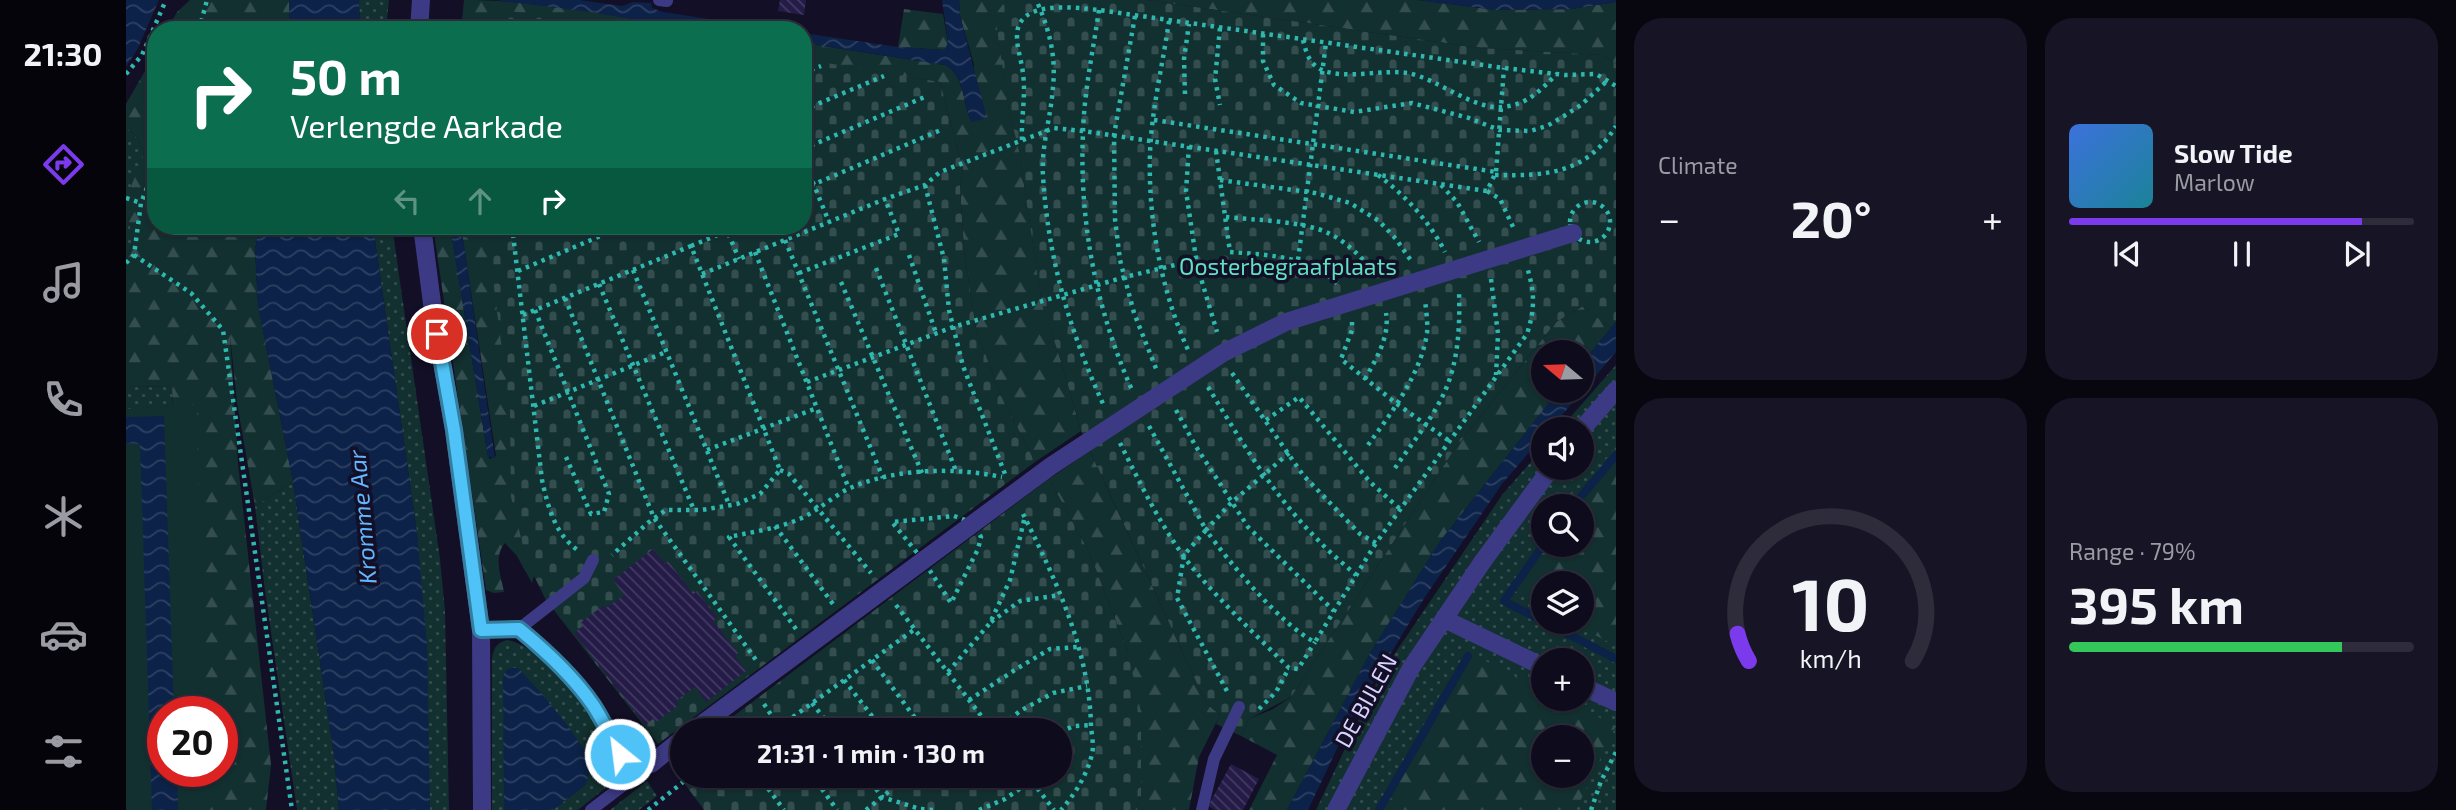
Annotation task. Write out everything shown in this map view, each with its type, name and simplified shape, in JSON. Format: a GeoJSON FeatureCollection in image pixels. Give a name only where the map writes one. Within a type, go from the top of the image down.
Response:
{"type":"FeatureCollection","features":[{"type":"Feature","properties":{"kind":"street"},"geometry":{"type":"LineString","coordinates":[[420,21],[422,0]]}},
{"type":"Feature","properties":{"kind":"street"},"geometry":{"type":"LineString","coordinates":[[710,718],[1051,466],[1223,353],[1286,323],[1573,233]]}},
{"type":"Feature","properties":{"kind":"street"},"geometry":{"type":"LineString","coordinates":[[423,235],[433,311],[454,430],[481,630],[482,810]]}},
{"type":"Feature","properties":{"kind":"street"},"geometry":{"type":"LineString","coordinates":[[1592,417],[1616,390]]}},
{"type":"Feature","properties":{"kind":"street","name":"DE BIJLEN"},"geometry":{"type":"LineString","coordinates":[[1336,810],[1411,668],[1483,561],[1542,480]]}},
{"type":"Feature","properties":{"kind":"street"},"geometry":{"type":"LineString","coordinates":[[1444,619],[1531,661]]}},
{"type":"Feature","properties":{"kind":"street"},"geometry":{"type":"LineString","coordinates":[[1594,692],[1616,702]]}},
{"type":"Feature","properties":{"kind":"street"},"geometry":{"type":"LineString","coordinates":[[651,764],[670,749]]}},
{"type":"Feature","properties":{"kind":"lane"},"geometry":{"type":"LineString","coordinates":[[481,630],[519,629],[584,578],[593,560]]}},
{"type":"Feature","properties":{"kind":"lane"},"geometry":{"type":"LineString","coordinates":[[519,629],[565,672],[593,705],[620,754],[623,785]]}},
{"type":"Feature","properties":{"kind":"lane"},"geometry":{"type":"LineString","coordinates":[[1202,810],[1214,758],[1240,707]]}},
{"type":"Feature","properties":{"kind":"lane"},"geometry":{"type":"LineString","coordinates":[[591,810],[651,764]]}},
{"type":"Feature","properties":{"kind":"path"},"geometry":{"type":"LineString","coordinates":[[157,21],[166,0]]}},
{"type":"Feature","properties":{"kind":"path"},"geometry":{"type":"LineString","coordinates":[[201,21],[207,0]]}},
{"type":"Feature","properties":{"kind":"path"},"geometry":{"type":"LineString","coordinates":[[812,229],[925,185],[940,172],[1022,139],[1045,132],[1054,128],[1487,191],[1500,200],[1511,219],[1532,284],[1534,312],[1527,334],[1376,543],[1298,669],[1289,668],[1229,609],[1195,570],[1163,523],[1112,426],[1089,373],[1061,295],[1052,258],[1042,175],[1045,132],[1053,88],[1054,56],[1049,30],[1038,4]]}},
{"type":"Feature","properties":{"kind":"path"},"geometry":{"type":"LineString","coordinates":[[1022,139],[1023,76],[1017,37],[1019,21],[1026,11],[1038,4],[1504,68],[1557,74],[1596,74],[1616,86]]}},
{"type":"Feature","properties":{"kind":"path"},"geometry":{"type":"LineString","coordinates":[[1135,16],[1114,135],[1115,219],[1120,260],[1134,313],[1166,390],[1195,445],[1231,503],[1248,527],[1334,611]]}},
{"type":"Feature","properties":{"kind":"path"},"geometry":{"type":"LineString","coordinates":[[1169,21],[1151,141],[1151,214],[1162,268],[1180,332],[1197,371],[1264,474],[1319,541],[1356,575]]}},
{"type":"Feature","properties":{"kind":"path"},"geometry":{"type":"LineString","coordinates":[[1185,94],[1189,24]]}},
{"type":"Feature","properties":{"kind":"path"},"geometry":{"type":"LineString","coordinates":[[1220,28],[1215,79],[1220,105]]}},
{"type":"Feature","properties":{"kind":"path"},"geometry":{"type":"LineString","coordinates":[[1263,34],[1264,61],[1273,85],[1301,103],[1354,112],[1412,103],[1469,118],[1499,130],[1530,131],[1547,126],[1581,105],[1608,80]]}},
{"type":"Feature","properties":{"kind":"path"},"geometry":{"type":"LineString","coordinates":[[1303,40],[1308,60],[1322,70],[1342,73],[1407,73],[1435,81],[1475,102],[1501,107],[1529,100],[1557,74]]}},
{"type":"Feature","properties":{"kind":"path"},"geometry":{"type":"LineString","coordinates":[[1298,260],[1326,43]]}},
{"type":"Feature","properties":{"kind":"path"},"geometry":{"type":"LineString","coordinates":[[126,74],[142,55],[147,44]]}},
{"type":"Feature","properties":{"kind":"path"},"geometry":{"type":"LineString","coordinates":[[812,70],[821,66]]}},
{"type":"Feature","properties":{"kind":"path"},"geometry":{"type":"LineString","coordinates":[[1487,191],[1496,173],[1504,68]]}},
{"type":"Feature","properties":{"kind":"path"},"geometry":{"type":"LineString","coordinates":[[812,106],[884,76]]}},
{"type":"Feature","properties":{"kind":"path"},"geometry":{"type":"LineString","coordinates":[[812,145],[927,96]]}},
{"type":"Feature","properties":{"kind":"path"},"geometry":{"type":"LineString","coordinates":[[1154,120],[1496,173],[1534,176],[1571,169],[1607,140],[1616,126]]}},
{"type":"Feature","properties":{"kind":"path"},"geometry":{"type":"LineString","coordinates":[[814,184],[943,129]]}},
{"type":"Feature","properties":{"kind":"path"},"geometry":{"type":"LineString","coordinates":[[1189,146],[1186,191],[1196,260],[1223,353],[1232,373],[1304,475],[1360,534],[1376,543]]}},
{"type":"Feature","properties":{"kind":"path"},"geometry":{"type":"LineString","coordinates":[[1377,174],[1416,210],[1437,236],[1454,270],[1459,288],[1460,321],[1455,358],[1445,391],[1395,468]]}},
{"type":"Feature","properties":{"kind":"path"},"geometry":{"type":"LineString","coordinates":[[812,179],[829,222]]}},
{"type":"Feature","properties":{"kind":"path"},"geometry":{"type":"LineString","coordinates":[[126,263],[134,255],[141,203],[147,188]]}},
{"type":"Feature","properties":{"kind":"path"},"geometry":{"type":"LineString","coordinates":[[126,198],[141,203]]}},
{"type":"Feature","properties":{"kind":"path"},"geometry":{"type":"LineString","coordinates":[[799,273],[899,234],[885,199]]}},
{"type":"Feature","properties":{"kind":"path"},"geometry":{"type":"LineString","coordinates":[[1226,216],[1302,226],[1329,233],[1364,259],[1382,291],[1387,319],[1381,351],[1365,379]]}},
{"type":"Feature","properties":{"kind":"path"},"geometry":{"type":"LineString","coordinates":[[514,235],[542,480],[550,512],[563,535],[575,548],[593,560],[607,560],[666,510],[694,510],[737,504],[760,494],[780,470],[691,246]]}},
{"type":"Feature","properties":{"kind":"path"},"geometry":{"type":"LineString","coordinates":[[518,271],[603,235]]}},
{"type":"Feature","properties":{"kind":"path"},"geometry":{"type":"LineString","coordinates":[[523,315],[712,235]]}},
{"type":"Feature","properties":{"kind":"path"},"geometry":{"type":"LineString","coordinates":[[729,235],[739,259]]}},
{"type":"Feature","properties":{"kind":"path"},"geometry":{"type":"LineString","coordinates":[[702,274],[797,235]]}},
{"type":"Feature","properties":{"kind":"path"},"geometry":{"type":"LineString","coordinates":[[785,240],[883,478]]}},
{"type":"Feature","properties":{"kind":"path"},"geometry":{"type":"LineString","coordinates":[[755,253],[849,489]]}},
{"type":"Feature","properties":{"kind":"path"},"geometry":{"type":"LineString","coordinates":[[134,255],[191,293],[223,330],[292,810]]}},
{"type":"Feature","properties":{"kind":"path"},"geometry":{"type":"LineString","coordinates":[[909,255],[936,332]]}},
{"type":"Feature","properties":{"kind":"path"},"geometry":{"type":"LineString","coordinates":[[807,382],[936,332],[1125,277],[1196,260]]}},
{"type":"Feature","properties":{"kind":"path"},"geometry":{"type":"LineString","coordinates":[[876,268],[956,471]]}},
{"type":"Feature","properties":{"kind":"path"},"geometry":{"type":"LineString","coordinates":[[633,270],[728,502]]}},
{"type":"Feature","properties":{"kind":"path"},"geometry":{"type":"LineString","coordinates":[[841,282],[922,473]]}},
{"type":"Feature","properties":{"kind":"path"},"geometry":{"type":"LineString","coordinates":[[599,284],[694,510]]}},
{"type":"Feature","properties":{"kind":"path"},"geometry":{"type":"LineString","coordinates":[[565,298],[654,518],[767,675]]}},
{"type":"Feature","properties":{"kind":"path"},"geometry":{"type":"LineString","coordinates":[[535,310],[609,494],[604,512],[591,514],[566,457]]}},
{"type":"Feature","properties":{"kind":"path"},"geometry":{"type":"LineString","coordinates":[[534,406],[666,352]]}},
{"type":"Feature","properties":{"kind":"path"},"geometry":{"type":"LineString","coordinates":[[1266,420],[1299,397],[1370,482],[1400,509]]}},
{"type":"Feature","properties":{"kind":"path"},"geometry":{"type":"LineString","coordinates":[[707,450],[817,408]]}},
{"type":"Feature","properties":{"kind":"path"},"geometry":{"type":"LineString","coordinates":[[1289,453],[1231,503],[1206,530],[1230,563],[1296,628],[1315,642]]}},
{"type":"Feature","properties":{"kind":"path"},"geometry":{"type":"LineString","coordinates":[[807,645],[729,537],[798,520],[849,489],[883,478],[956,471],[1007,478]]}},
{"type":"Feature","properties":{"kind":"path"},"geometry":{"type":"LineString","coordinates":[[990,623],[1010,580],[1025,516]]}},
{"type":"Feature","properties":{"kind":"path"},"geometry":{"type":"LineString","coordinates":[[775,526],[843,618]]}},
{"type":"Feature","properties":{"kind":"path"},"geometry":{"type":"LineString","coordinates":[[948,673],[990,623],[1020,601],[1060,596]]}},
{"type":"Feature","properties":{"kind":"path"},"geometry":{"type":"LineString","coordinates":[[793,718],[915,629]]}},
{"type":"Feature","properties":{"kind":"path"},"geometry":{"type":"LineString","coordinates":[[969,700],[1050,649],[1079,647]]}},
{"type":"Feature","properties":{"kind":"path"},"geometry":{"type":"LineString","coordinates":[[872,660],[915,718]]}},
{"type":"Feature","properties":{"kind":"path"},"geometry":{"type":"LineString","coordinates":[[844,680],[874,718]]}},
{"type":"Feature","properties":{"kind":"path"},"geometry":{"type":"LineString","coordinates":[[1012,718],[1053,693],[1087,685]]}},
{"type":"Feature","properties":{"kind":"path"},"geometry":{"type":"LineString","coordinates":[[751,686],[773,718]]}},
{"type":"Feature","properties":{"kind":"path"},"geometry":{"type":"LineString","coordinates":[[813,703],[824,718]]}},
{"type":"Feature","properties":{"kind":"path"},"geometry":{"type":"LineString","coordinates":[[1072,727],[1091,725]]}},
{"type":"Feature","properties":{"kind":"path"},"geometry":{"type":"LineString","coordinates":[[1591,810],[1601,781],[1616,752]]}},
{"type":"Feature","properties":{"kind":"path"},"geometry":{"type":"LineString","coordinates":[[648,810],[676,788]]}},
{"type":"Feature","properties":{"kind":"path"},"geometry":{"type":"LineString","coordinates":[[768,788],[784,810]]}},
{"type":"Feature","properties":{"kind":"path"},"geometry":{"type":"LineString","coordinates":[[821,788],[836,810]]}},
{"type":"Feature","properties":{"kind":"path"},"geometry":{"type":"LineString","coordinates":[[875,788],[882,797],[920,809],[934,810]]}},
{"type":"Feature","properties":{"kind":"path"},"geometry":{"type":"LineString","coordinates":[[866,810],[893,788]]}},
{"type":"Feature","properties":{"kind":"path"},"geometry":{"type":"LineString","coordinates":[[979,810],[1005,799],[1021,788]]}},
{"type":"Feature","properties":{"kind":"path"},"geometry":{"type":"LineString","coordinates":[[1037,788],[1054,810]]}},
{"type":"Feature","properties":{"kind":"green space"},"geometry":{"type":"Polygon","coordinates":[[[190,0],[289,0],[290,21],[172,21],[190,0]]]}},
{"type":"Feature","properties":{"kind":"green space"},"geometry":{"type":"Polygon","coordinates":[[[359,0],[389,0],[387,21],[360,21],[359,0]]]}},
{"type":"Feature","properties":{"kind":"green space"},"geometry":{"type":"Polygon","coordinates":[[[464,0],[551,6],[644,21],[462,21],[464,0]]]}},
{"type":"Feature","properties":{"kind":"green space"},"geometry":{"type":"Polygon","coordinates":[[[959,0],[1006,0],[996,16],[1010,118],[1018,144],[1042,304],[1081,431],[1035,462],[1001,396],[976,329],[964,250],[960,187],[963,169],[940,82],[812,61],[812,44],[945,65],[956,75],[971,121],[974,64],[960,16],[959,0]]]}},
{"type":"Feature","properties":{"kind":"green space","name":"Oosterbegraafplaats"},"geometry":{"type":"Polygon","coordinates":[[[1006,0],[1147,0],[1480,48],[1603,55],[1616,64],[1616,322],[1611,328],[1583,306],[1556,322],[1542,340],[1531,340],[1531,353],[1456,447],[1291,697],[1249,719],[1241,736],[1216,724],[1220,715],[1206,703],[1081,431],[1042,305],[995,15],[1006,0]]]}},
{"type":"Feature","properties":{"kind":"green space"},"geometry":{"type":"Polygon","coordinates":[[[1147,0],[1417,0],[1496,10],[1572,9],[1616,2],[1616,64],[1603,55],[1480,48],[1147,0]]]}},
{"type":"Feature","properties":{"kind":"green space"},"geometry":{"type":"Polygon","coordinates":[[[904,9],[943,14],[948,43],[945,50],[898,47],[904,9]]]}},
{"type":"Feature","properties":{"kind":"green space"},"geometry":{"type":"Polygon","coordinates":[[[510,11],[571,21],[495,21],[510,11]]]}},
{"type":"Feature","properties":{"kind":"green space"},"geometry":{"type":"Polygon","coordinates":[[[812,61],[940,82],[963,169],[960,187],[964,250],[976,329],[1001,396],[1035,462],[693,718],[670,718],[670,735],[658,744],[546,600],[527,562],[511,497],[510,412],[487,235],[812,235],[812,61]]]}},
{"type":"Feature","properties":{"kind":"green space"},"geometry":{"type":"Polygon","coordinates":[[[147,68],[147,235],[258,235],[255,249],[258,305],[293,482],[255,506],[237,403],[230,334],[238,463],[271,765],[266,810],[178,810],[177,787],[238,787],[238,696],[182,696],[172,386],[126,387],[126,262],[133,239],[128,216],[130,189],[144,154],[138,139],[126,127],[126,104],[147,68]]]}},
{"type":"Feature","properties":{"kind":"green space"},"geometry":{"type":"Polygon","coordinates":[[[126,127],[138,139],[144,154],[128,216],[133,239],[126,262],[126,127]]]}},
{"type":"Feature","properties":{"kind":"green space"},"geometry":{"type":"Polygon","coordinates":[[[374,235],[393,235],[440,559],[445,611],[449,810],[430,810],[417,533],[374,235]]]}},
{"type":"Feature","properties":{"kind":"green space"},"geometry":{"type":"Polygon","coordinates":[[[434,235],[451,235],[490,459],[496,456],[462,235],[491,235],[534,576],[532,583],[517,556],[505,543],[499,554],[504,592],[486,590],[434,235]]]}},
{"type":"Feature","properties":{"kind":"green space"},"geometry":{"type":"Polygon","coordinates":[[[1583,306],[1611,328],[1594,349],[1594,340],[1542,340],[1556,322],[1583,306]]]}},
{"type":"Feature","properties":{"kind":"green space"},"geometry":{"type":"Polygon","coordinates":[[[1531,353],[1531,403],[1549,403],[1538,417],[1531,417],[1531,426],[1441,540],[1370,653],[1287,810],[1249,810],[1277,755],[1241,736],[1249,719],[1273,709],[1291,697],[1456,447],[1531,353]]]}},
{"type":"Feature","properties":{"kind":"green space"},"geometry":{"type":"Polygon","coordinates":[[[1616,365],[1616,810],[1316,810],[1379,677],[1502,495],[1531,462],[1531,480],[1594,480],[1594,417],[1570,417],[1583,403],[1594,403],[1594,390],[1616,365]]]}},
{"type":"Feature","properties":{"kind":"green space"},"geometry":{"type":"Polygon","coordinates":[[[172,386],[182,696],[180,696],[126,410],[126,387],[172,386]]]}},
{"type":"Feature","properties":{"kind":"green space"},"geometry":{"type":"Polygon","coordinates":[[[197,405],[200,696],[147,696],[147,787],[200,787],[200,810],[126,810],[126,409],[197,405]]]}},
{"type":"Feature","properties":{"kind":"green space"},"geometry":{"type":"Polygon","coordinates":[[[1616,447],[1616,646],[1593,634],[1594,571],[1531,571],[1531,600],[1510,588],[1531,557],[1594,557],[1594,494],[1578,494],[1589,480],[1594,480],[1594,474],[1616,447]]]}},
{"type":"Feature","properties":{"kind":"green space"},"geometry":{"type":"Polygon","coordinates":[[[1090,451],[1206,703],[1220,715],[1199,757],[1189,810],[1135,810],[1141,796],[1128,652],[1089,552],[1049,479],[1090,451]]]}},
{"type":"Feature","properties":{"kind":"green space"},"geometry":{"type":"Polygon","coordinates":[[[1049,479],[1089,552],[1128,652],[1141,713],[1141,796],[1135,810],[704,810],[688,788],[1072,788],[1072,718],[731,718],[1049,479]]]}},
{"type":"Feature","properties":{"kind":"green space"},"geometry":{"type":"Polygon","coordinates":[[[293,482],[334,755],[339,810],[297,810],[265,591],[255,506],[293,482]]]}},
{"type":"Feature","properties":{"kind":"green space"},"geometry":{"type":"Polygon","coordinates":[[[507,640],[523,646],[541,658],[560,676],[577,696],[604,741],[612,762],[614,779],[578,810],[553,810],[585,785],[591,767],[505,753],[504,810],[492,810],[492,658],[496,646],[507,640]]]}},
{"type":"Feature","properties":{"kind":"green space"},"geometry":{"type":"Polygon","coordinates":[[[1468,652],[1531,684],[1531,711],[1587,711],[1616,726],[1594,772],[1594,725],[1531,725],[1531,788],[1586,788],[1576,810],[1380,810],[1441,693],[1468,652]]]}},
{"type":"Feature","properties":{"kind":"green space"},"geometry":{"type":"Polygon","coordinates":[[[647,781],[657,796],[639,810],[610,810],[647,781]]]}},
{"type":"Feature","properties":{"kind":"water"},"geometry":{"type":"Polygon","coordinates":[[[126,0],[159,0],[150,21],[147,21],[137,50],[126,67],[126,0]]]}},
{"type":"Feature","properties":{"kind":"water"},"geometry":{"type":"Polygon","coordinates":[[[289,0],[359,0],[360,21],[290,21],[289,0]]]}},
{"type":"Feature","properties":{"kind":"water"},"geometry":{"type":"Polygon","coordinates":[[[495,0],[580,0],[622,6],[633,2],[651,3],[652,8],[663,12],[722,21],[644,21],[495,0]]]}},
{"type":"Feature","properties":{"kind":"water"},"geometry":{"type":"Polygon","coordinates":[[[942,0],[959,0],[960,16],[986,114],[984,119],[971,122],[960,82],[945,65],[812,44],[812,34],[898,47],[945,50],[948,42],[942,0]]]}},
{"type":"Feature","properties":{"kind":"water"},"geometry":{"type":"Polygon","coordinates":[[[1417,0],[1616,2],[1572,9],[1496,10],[1417,0]]]}},
{"type":"Feature","properties":{"kind":"water","name":"Kromme Aar"},"geometry":{"type":"Polygon","coordinates":[[[258,235],[374,235],[417,533],[427,644],[430,810],[339,810],[334,755],[293,482],[258,305],[255,249],[258,235]]]}},
{"type":"Feature","properties":{"kind":"water"},"geometry":{"type":"Polygon","coordinates":[[[451,235],[462,235],[495,458],[488,457],[451,235]]]}},
{"type":"Feature","properties":{"kind":"water"},"geometry":{"type":"Polygon","coordinates":[[[1616,322],[1616,352],[1594,378],[1594,349],[1616,322]]]}},
{"type":"Feature","properties":{"kind":"water"},"geometry":{"type":"Polygon","coordinates":[[[1549,403],[1572,403],[1560,417],[1538,417],[1549,403]]]}},
{"type":"Feature","properties":{"kind":"water"},"geometry":{"type":"Polygon","coordinates":[[[164,416],[173,696],[148,696],[140,444],[126,443],[126,417],[164,416]]]}},
{"type":"Feature","properties":{"kind":"water"},"geometry":{"type":"Polygon","coordinates":[[[1531,426],[1531,450],[1502,484],[1425,597],[1351,719],[1308,810],[1287,810],[1370,653],[1441,540],[1531,426]]]}},
{"type":"Feature","properties":{"kind":"water"},"geometry":{"type":"Polygon","coordinates":[[[518,668],[542,694],[590,759],[591,767],[585,785],[553,810],[504,810],[503,676],[506,670],[518,668]]]}},
{"type":"Feature","properties":{"kind":"water"},"geometry":{"type":"Polygon","coordinates":[[[151,787],[177,787],[178,810],[152,810],[151,787]]]}},
{"type":"Feature","properties":{"kind":"building"},"geometry":{"type":"Polygon","coordinates":[[[780,0],[806,0],[804,15],[778,11],[780,0]]]}},
{"type":"Feature","properties":{"kind":"building"},"geometry":{"type":"Polygon","coordinates":[[[653,549],[665,564],[668,561],[693,594],[697,591],[717,618],[713,621],[738,653],[735,656],[746,671],[706,702],[695,687],[676,701],[679,705],[656,722],[653,719],[645,725],[574,633],[583,626],[580,623],[604,605],[606,608],[624,595],[613,580],[653,549]]]}},
{"type":"Feature","properties":{"kind":"building"},"geometry":{"type":"Polygon","coordinates":[[[1231,764],[1259,779],[1243,810],[1215,810],[1208,806],[1231,764]]]}},
{"type":"Feature","properties":{"kind":"waterway"},"geometry":{"type":"LineString","coordinates":[[1583,494],[1616,455]]}},
{"type":"Feature","properties":{"kind":"waterway"},"geometry":{"type":"LineString","coordinates":[[1535,557],[1504,601],[1616,659]]}},
{"type":"Feature","properties":{"kind":"waterway"},"geometry":{"type":"LineString","coordinates":[[1379,810],[1468,656]]}},
{"type":"Feature","properties":{"kind":"route"},"geometry":{"type":"LineString","coordinates":[[437,334],[454,430],[481,630],[519,629],[540,647],[593,705],[620,754]]}}]}
